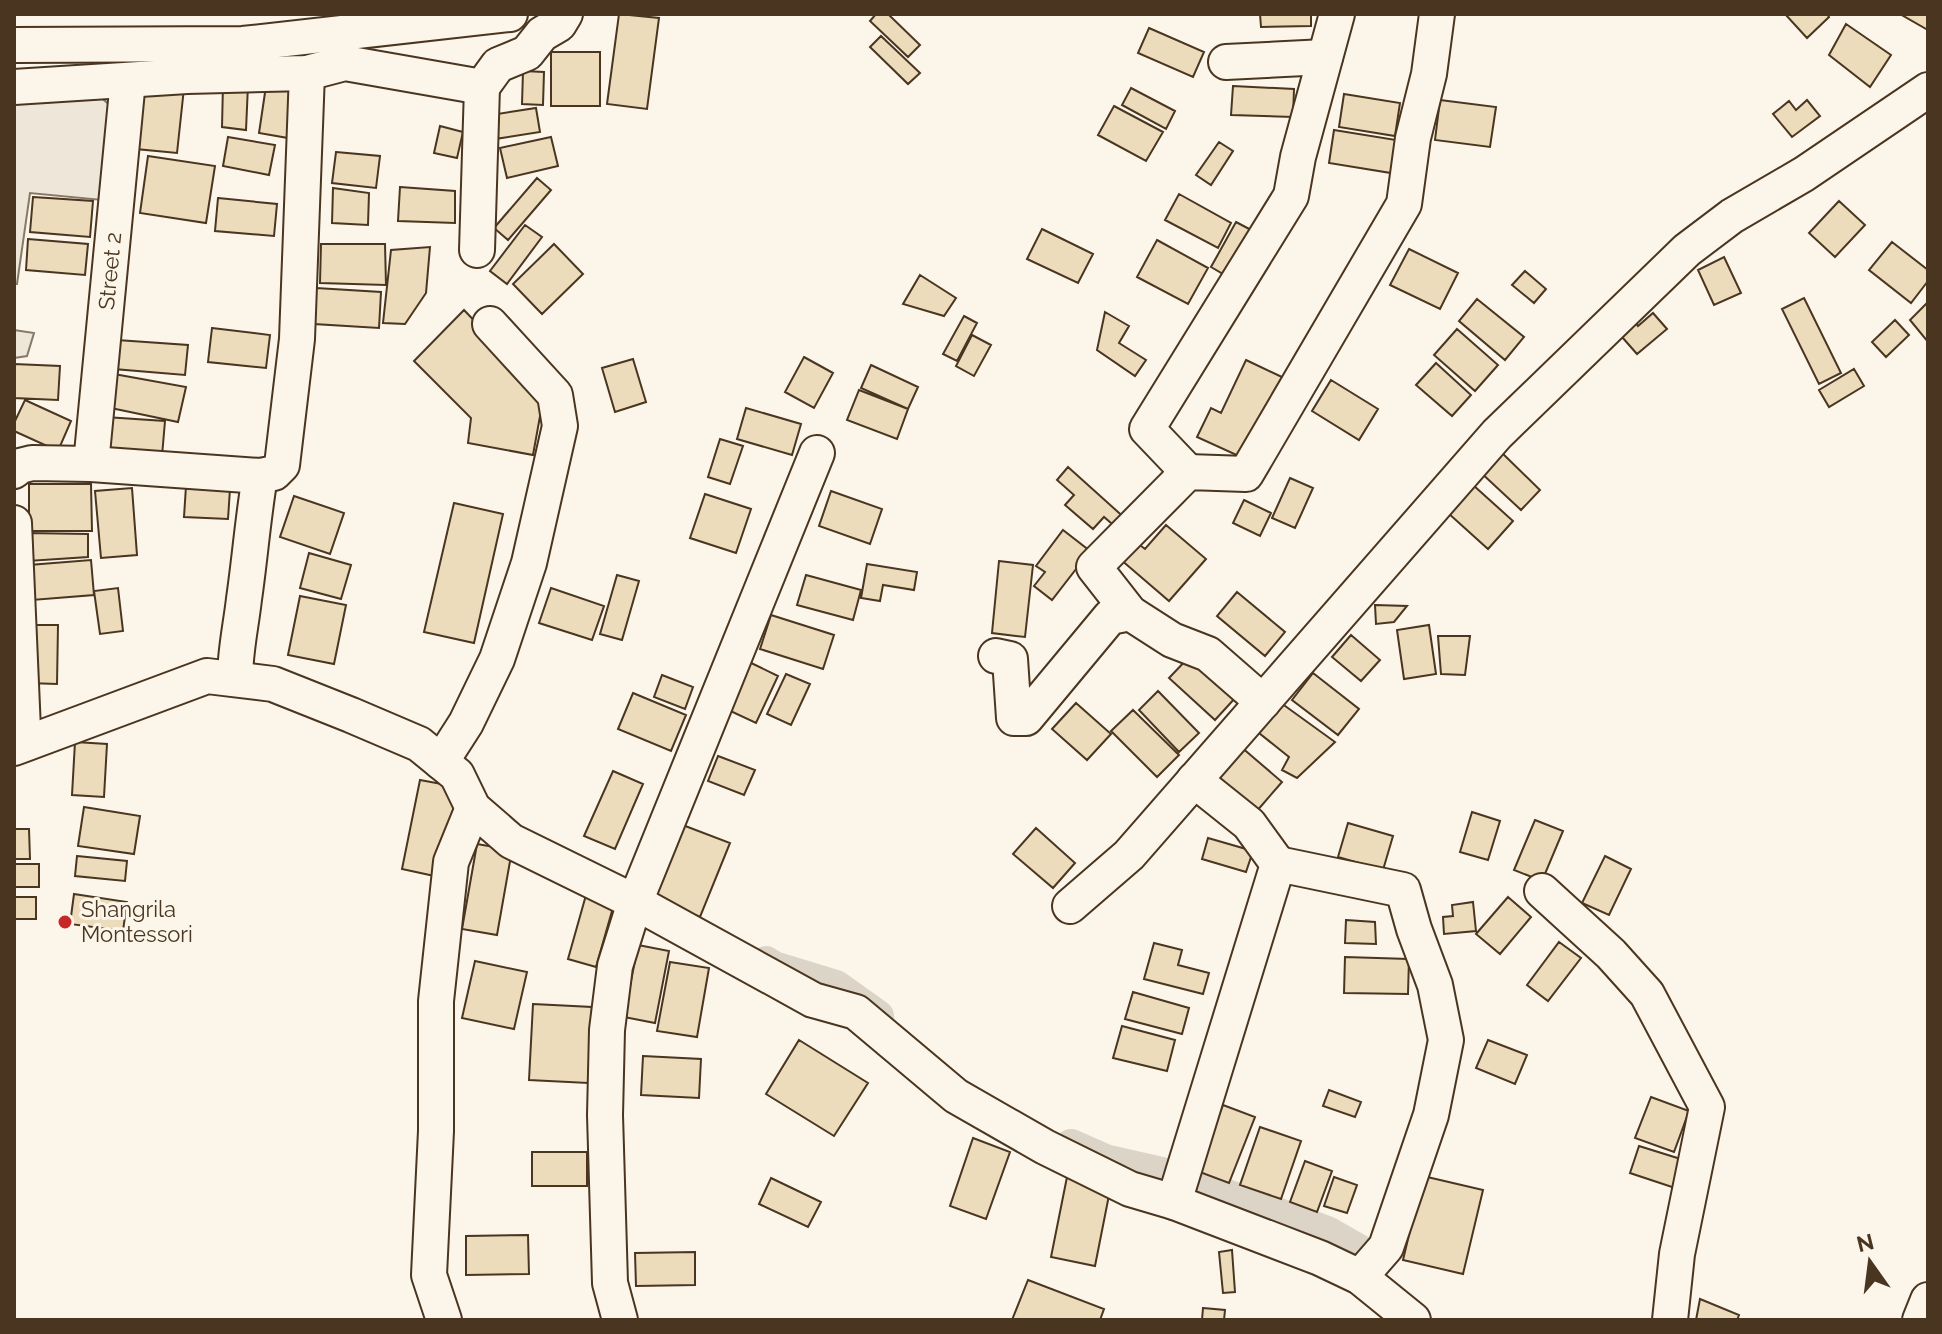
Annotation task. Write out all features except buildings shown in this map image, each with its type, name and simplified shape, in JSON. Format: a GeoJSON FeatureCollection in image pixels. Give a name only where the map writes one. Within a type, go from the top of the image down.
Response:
{"type":"FeatureCollection","features":[{"type":"Feature","properties":{"kind":"street"},"geometry":{"type":"LineString","coordinates":[[14,45],[243,44],[510,14]]}},
{"type":"Feature","properties":{"kind":"street"},"geometry":{"type":"LineString","coordinates":[[477,250],[482,87],[498,65],[527,53],[542,34],[559,24],[565,14]]}},
{"type":"Feature","properties":{"kind":"street"},"geometry":{"type":"LineString","coordinates":[[1337,14],[1298,157],[1291,196],[1147,429],[1188,472],[1246,474],[1404,204],[1413,138],[1429,74],[1437,14]]}},
{"type":"Feature","properties":{"kind":"street"},"geometry":{"type":"LineString","coordinates":[[14,37],[14,84],[307,73],[345,63],[482,87]]}},
{"type":"Feature","properties":{"kind":"street"},"geometry":{"type":"LineString","coordinates":[[1226,62],[1325,57]]}},
{"type":"Feature","properties":{"kind":"street"},"geometry":{"type":"LineString","coordinates":[[14,471],[32,463],[91,464],[260,476],[274,473],[282,465],[297,339],[307,73]]}},
{"type":"Feature","properties":{"kind":"street","name":"Street 2"},"geometry":{"type":"LineString","coordinates":[[91,464],[128,80]]}},
{"type":"Feature","properties":{"kind":"street"},"geometry":{"type":"LineString","coordinates":[[1070,906],[1129,855],[1497,434],[1687,250],[1732,216],[1804,174],[1928,90]]}},
{"type":"Feature","properties":{"kind":"street"},"geometry":{"type":"LineString","coordinates":[[441,762],[466,723],[497,659],[529,563],[560,426],[555,395],[490,324]]}},
{"type":"Feature","properties":{"kind":"street"},"geometry":{"type":"LineString","coordinates":[[620,1320],[610,1283],[605,1115],[607,1030],[615,966],[635,902],[817,453]]}},
{"type":"Feature","properties":{"kind":"street"},"geometry":{"type":"LineString","coordinates":[[1188,472],[1094,567],[1130,613],[1172,640],[1208,654],[1263,702]]}},
{"type":"Feature","properties":{"kind":"street"},"geometry":{"type":"LineString","coordinates":[[235,679],[235,647],[260,476]]}},
{"type":"Feature","properties":{"kind":"street"},"geometry":{"type":"LineString","coordinates":[[14,523],[23,730],[14,735]]}},
{"type":"Feature","properties":{"kind":"street"},"geometry":{"type":"LineString","coordinates":[[996,656],[1010,659],[1014,718],[1026,718],[1110,617],[1130,613]]}},
{"type":"Feature","properties":{"kind":"street"},"geometry":{"type":"LineString","coordinates":[[14,748],[207,676],[273,684],[351,715],[419,744],[457,775],[473,808],[511,841],[635,902],[813,1000],[856,1012],[956,1096],[1045,1147],[1130,1189],[1179,1190],[1360,1277],[1413,1320]]}},
{"type":"Feature","properties":{"kind":"street"},"geometry":{"type":"LineString","coordinates":[[1194,780],[1249,824],[1278,864],[1403,890],[1435,985],[1446,1040],[1431,1115],[1386,1247],[1360,1277]]}},
{"type":"Feature","properties":{"kind":"street"},"geometry":{"type":"LineString","coordinates":[[444,1320],[429,1275],[436,1116],[436,1001],[451,862],[473,808]]}},
{"type":"Feature","properties":{"kind":"street"},"geometry":{"type":"LineString","coordinates":[[1179,1190],[1278,864]]}},
{"type":"Feature","properties":{"kind":"street"},"geometry":{"type":"LineString","coordinates":[[1542,891],[1611,954],[1647,994],[1707,1107],[1677,1254],[1670,1320]]}},
{"type":"Feature","properties":{"kind":"street"},"geometry":{"type":"LineString","coordinates":[[1920,1320],[1928,1300]]}},
{"type":"Feature","properties":{"kind":"shaded area"},"geometry":{"type":"Polygon","coordinates":[[[98,95],[112,107],[102,200],[30,193],[17,284],[14,284],[14,99],[98,95]]]}},
{"type":"Feature","properties":{"kind":"shaded area"},"geometry":{"type":"Polygon","coordinates":[[[14,330],[34,333],[27,356],[14,358],[14,330]]]}},
{"type":"Feature","properties":{"kind":"waterway"},"geometry":{"type":"LineString","coordinates":[[766,962],[836,986],[878,1016]]}},
{"type":"Feature","properties":{"kind":"waterway"},"geometry":{"type":"LineString","coordinates":[[1071,1145],[1105,1160],[1171,1175],[1258,1206],[1327,1232],[1364,1253]]}},
{"type":"Feature","properties":{"kind":"place","name":"Shangrila Montessori"},"geometry":{"type":"Point","coordinates":[65,922]}}]}
